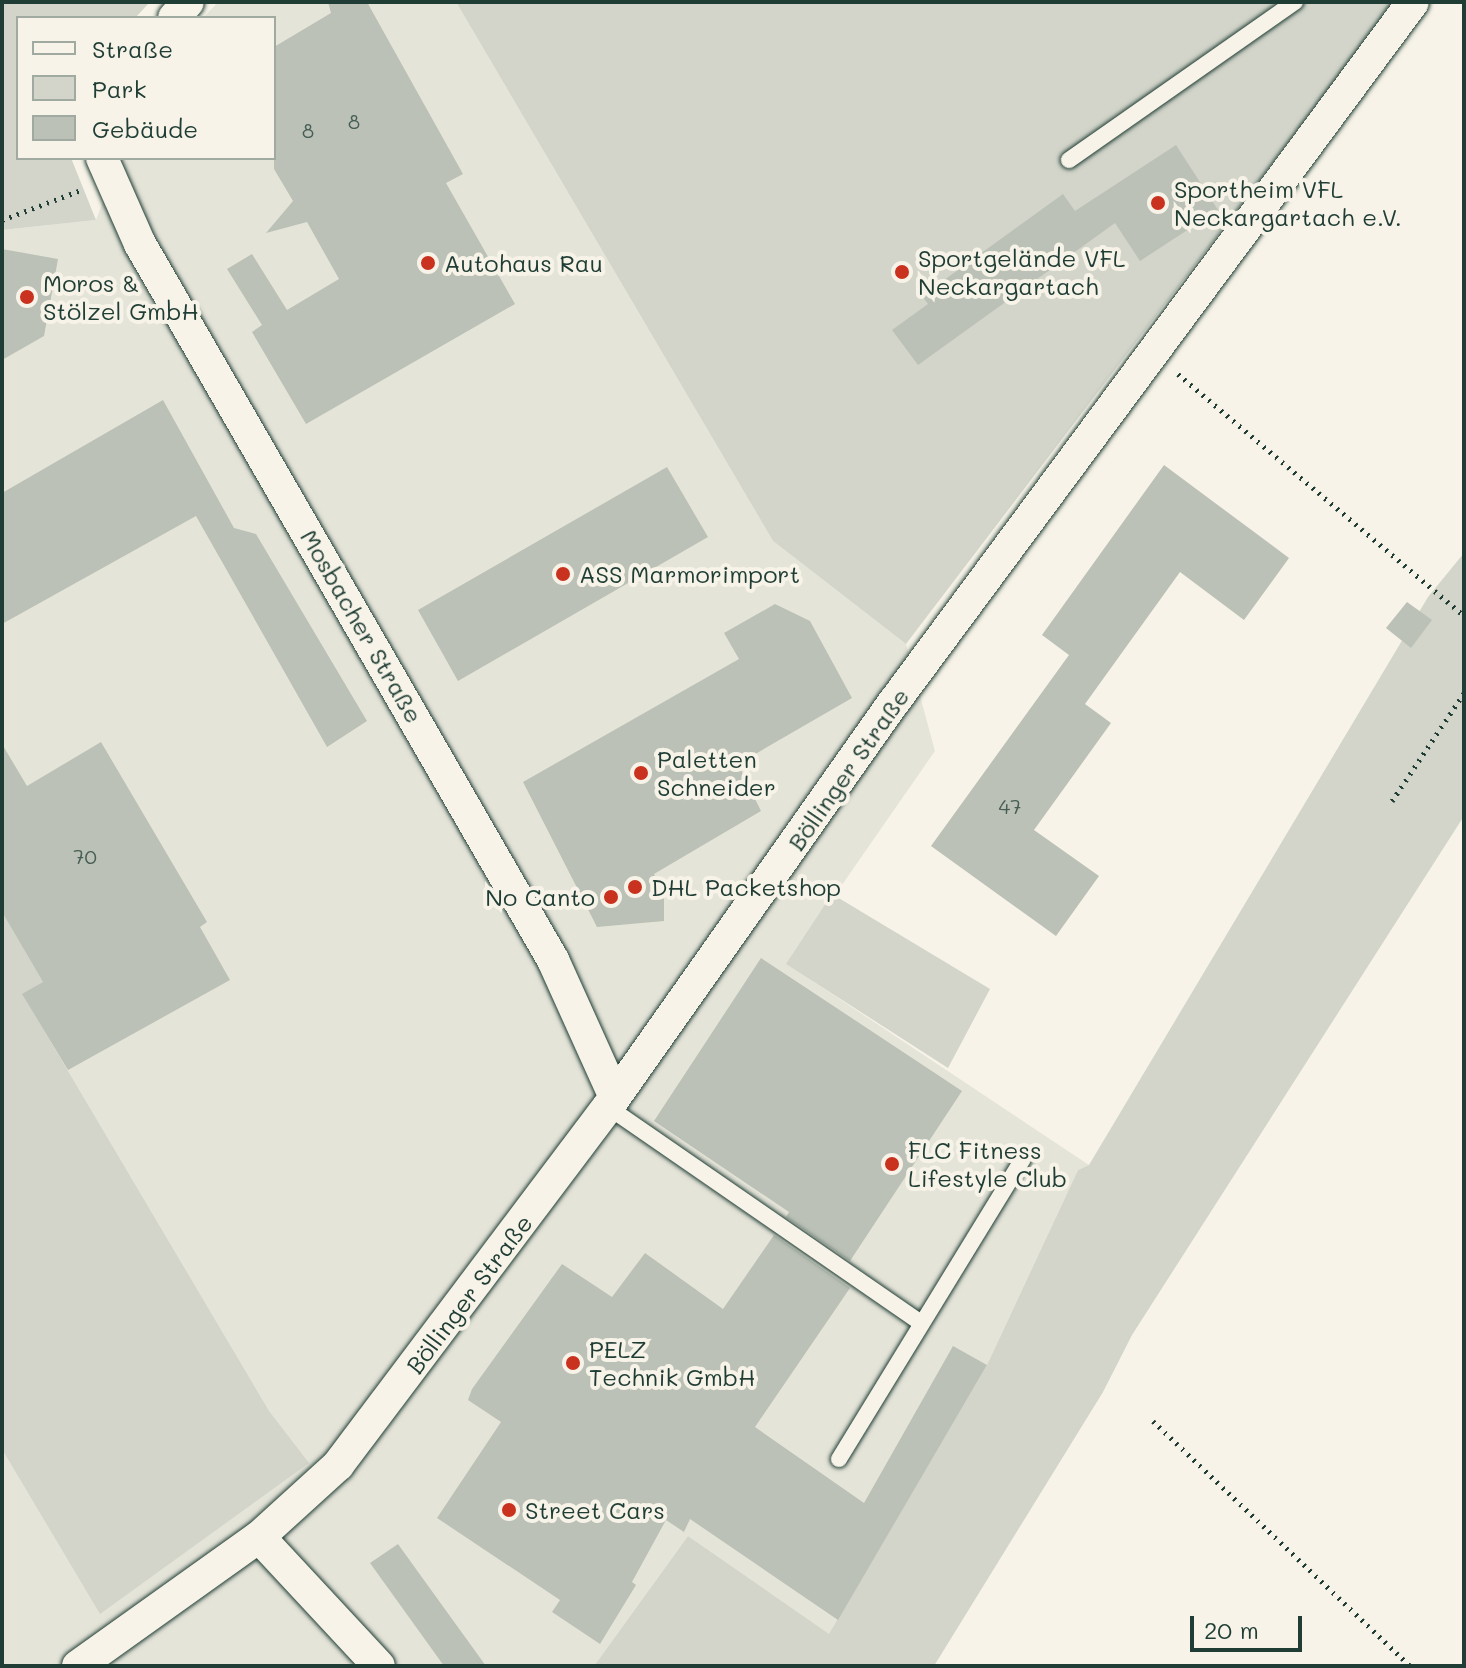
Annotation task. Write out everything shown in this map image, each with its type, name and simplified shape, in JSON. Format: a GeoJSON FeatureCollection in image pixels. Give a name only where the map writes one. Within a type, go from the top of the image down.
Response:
{"type":"FeatureCollection","features":[{"type":"Feature","properties":{"kind":"street","name":"Böllinger Straße"},"geometry":{"type":"LineString","coordinates":[[78,1666],[259,1537],[338,1465],[611,1102],[894,702],[1413,2]]}},
{"type":"Feature","properties":{"kind":"street","name":"Mosbacher Straße"},"geometry":{"type":"LineString","coordinates":[[105,169],[524,909],[611,1102]]}},
{"type":"Feature","properties":{"kind":"street"},"geometry":{"type":"LineString","coordinates":[[259,1537],[379,1666]]}},
{"type":"Feature","properties":{"kind":"lane"},"geometry":{"type":"LineString","coordinates":[[1069,160],[1295,2]]}},
{"type":"Feature","properties":{"kind":"lane"},"geometry":{"type":"LineString","coordinates":[[611,1102],[921,1323]]}},
{"type":"Feature","properties":{"kind":"lane"},"geometry":{"type":"LineString","coordinates":[[839,1459],[1023,1159]]}},
{"type":"Feature","properties":{"kind":"path"},"geometry":{"type":"LineString","coordinates":[[2,220],[105,169]]}},
{"type":"Feature","properties":{"kind":"path"},"geometry":{"type":"LineString","coordinates":[[1153,352],[1464,616]]}},
{"type":"Feature","properties":{"kind":"path"},"geometry":{"type":"LineString","coordinates":[[1392,801],[1464,693]]}},
{"type":"Feature","properties":{"kind":"path"},"geometry":{"type":"LineString","coordinates":[[1153,1421],[1410,1666]]}},
{"type":"Feature","properties":{"kind":"shaded area"},"geometry":{"type":"Polygon","coordinates":[[[218,2],[456,2],[773,541],[906,644],[935,751],[787,964],[1089,1165],[1078,1170],[987,1365],[829,1635],[688,1536],[594,1666],[2,1666],[2,230],[96,220],[118,160],[276,160],[276,16],[205,16],[218,2]]]}},
{"type":"Feature","properties":{"kind":"green space"},"geometry":{"type":"Polygon","coordinates":[[[2,2],[150,2],[137,16],[16,16],[16,160],[72,160],[96,220],[2,230],[2,2]]]}},
{"type":"Feature","properties":{"kind":"green space","name":"Sportgelände VFL Neckargartach"},"geometry":{"type":"Polygon","coordinates":[[[456,2],[1395,2],[906,644],[773,541],[456,2]]]}},
{"type":"Feature","properties":{"kind":"green space"},"geometry":{"type":"Polygon","coordinates":[[[1464,553],[1464,816],[1132,1335],[1103,1392],[934,1666],[594,1666],[688,1536],[829,1634],[987,1365],[1078,1170],[1089,1165],[1428,597],[1464,553]]]}},
{"type":"Feature","properties":{"kind":"green space"},"geometry":{"type":"Polygon","coordinates":[[[832,894],[990,989],[948,1068],[786,964],[832,894]]]}},
{"type":"Feature","properties":{"kind":"green space"},"geometry":{"type":"Polygon","coordinates":[[[2,912],[43,982],[23,995],[269,1411],[309,1463],[100,1614],[2,1449],[2,912]]]}},
{"type":"Feature","properties":{"kind":"building"},"geometry":{"type":"Polygon","coordinates":[[[328,2],[367,2],[463,174],[446,183],[515,304],[306,424],[252,332],[262,325],[227,269],[252,254],[287,310],[339,279],[307,222],[266,233],[293,201],[274,169],[276,46],[331,13],[328,2]]]}},
{"type":"Feature","properties":{"kind":"building"},"geometry":{"type":"Polygon","coordinates":[[[1176,145],[1218,210],[1140,261],[1115,223],[918,365],[892,330],[928,304],[922,296],[1063,194],[1075,211],[1176,145]]]}},
{"type":"Feature","properties":{"kind":"building","name":"Moros & Stölzel GmbH"},"geometry":{"type":"Polygon","coordinates":[[[2,249],[58,259],[44,336],[2,360],[2,249]]]}},
{"type":"Feature","properties":{"kind":"building"},"geometry":{"type":"Polygon","coordinates":[[[163,400],[234,528],[256,534],[367,721],[327,747],[196,516],[2,624],[2,493],[163,400]]]}},
{"type":"Feature","properties":{"kind":"building"},"geometry":{"type":"Polygon","coordinates":[[[1164,465],[1289,558],[1244,620],[1180,572],[1085,704],[1111,723],[1034,830],[1099,876],[1056,936],[931,846],[1069,655],[1042,635],[1164,465]]]}},
{"type":"Feature","properties":{"kind":"building","name":"ASS Marmorimport"},"geometry":{"type":"Polygon","coordinates":[[[667,467],[708,537],[458,681],[418,610],[667,467]]]}},
{"type":"Feature","properties":{"kind":"building"},"geometry":{"type":"Polygon","coordinates":[[[1407,602],[1432,620],[1411,648],[1386,628],[1407,602]]]}},
{"type":"Feature","properties":{"kind":"building","name":"Paletten Schneider"},"geometry":{"type":"Polygon","coordinates":[[[775,604],[810,621],[852,698],[738,764],[761,811],[654,874],[664,896],[664,921],[597,927],[523,782],[739,659],[724,633],[775,604]]]}},
{"type":"Feature","properties":{"kind":"building"},"geometry":{"type":"Polygon","coordinates":[[[101,742],[207,922],[200,927],[230,980],[68,1070],[22,994],[43,982],[2,912],[2,744],[27,786],[101,742]]]}},
{"type":"Feature","properties":{"kind":"building"},"geometry":{"type":"Polygon","coordinates":[[[761,958],[962,1091],[850,1261],[786,1217],[789,1212],[654,1121],[761,958]]]}},
{"type":"Feature","properties":{"kind":"building"},"geometry":{"type":"Polygon","coordinates":[[[774,1235],[850,1288],[755,1427],[864,1503],[953,1346],[987,1365],[838,1620],[690,1519],[684,1532],[666,1520],[632,1582],[636,1585],[600,1644],[552,1612],[560,1600],[437,1518],[501,1422],[468,1400],[472,1389],[562,1264],[612,1297],[645,1253],[723,1309],[774,1235]]]}},
{"type":"Feature","properties":{"kind":"building"},"geometry":{"type":"Polygon","coordinates":[[[398,1544],[486,1666],[444,1666],[370,1563],[398,1544]]]}},
{"type":"Feature","properties":{"kind":"place","name":"Sportheim VFL Neckargartach e.V."},"geometry":{"type":"Point","coordinates":[1158,203]}},
{"type":"Feature","properties":{"kind":"place","name":"Autohaus Rau"},"geometry":{"type":"Point","coordinates":[428,263]}},
{"type":"Feature","properties":{"kind":"place","name":"Sportgelände VFL Neckargartach"},"geometry":{"type":"Point","coordinates":[902,272]}},
{"type":"Feature","properties":{"kind":"place","name":"Moros & Stölzel GmbH"},"geometry":{"type":"Point","coordinates":[27,297]}},
{"type":"Feature","properties":{"kind":"place","name":"ASS Marmorimport"},"geometry":{"type":"Point","coordinates":[563,574]}},
{"type":"Feature","properties":{"kind":"place","name":"Paletten Schneider"},"geometry":{"type":"Point","coordinates":[641,773]}},
{"type":"Feature","properties":{"kind":"place","name":"DHL Packetshop"},"geometry":{"type":"Point","coordinates":[635,887]}},
{"type":"Feature","properties":{"kind":"place","name":"No Canto"},"geometry":{"type":"Point","coordinates":[611,897]}},
{"type":"Feature","properties":{"kind":"place","name":"FLC Fitness Lifestyle Club"},"geometry":{"type":"Point","coordinates":[892,1164]}},
{"type":"Feature","properties":{"kind":"place","name":"PELZ Technik GmbH"},"geometry":{"type":"Point","coordinates":[573,1363]}},
{"type":"Feature","properties":{"kind":"place","name":"Street Cars"},"geometry":{"type":"Point","coordinates":[509,1510]}}]}
